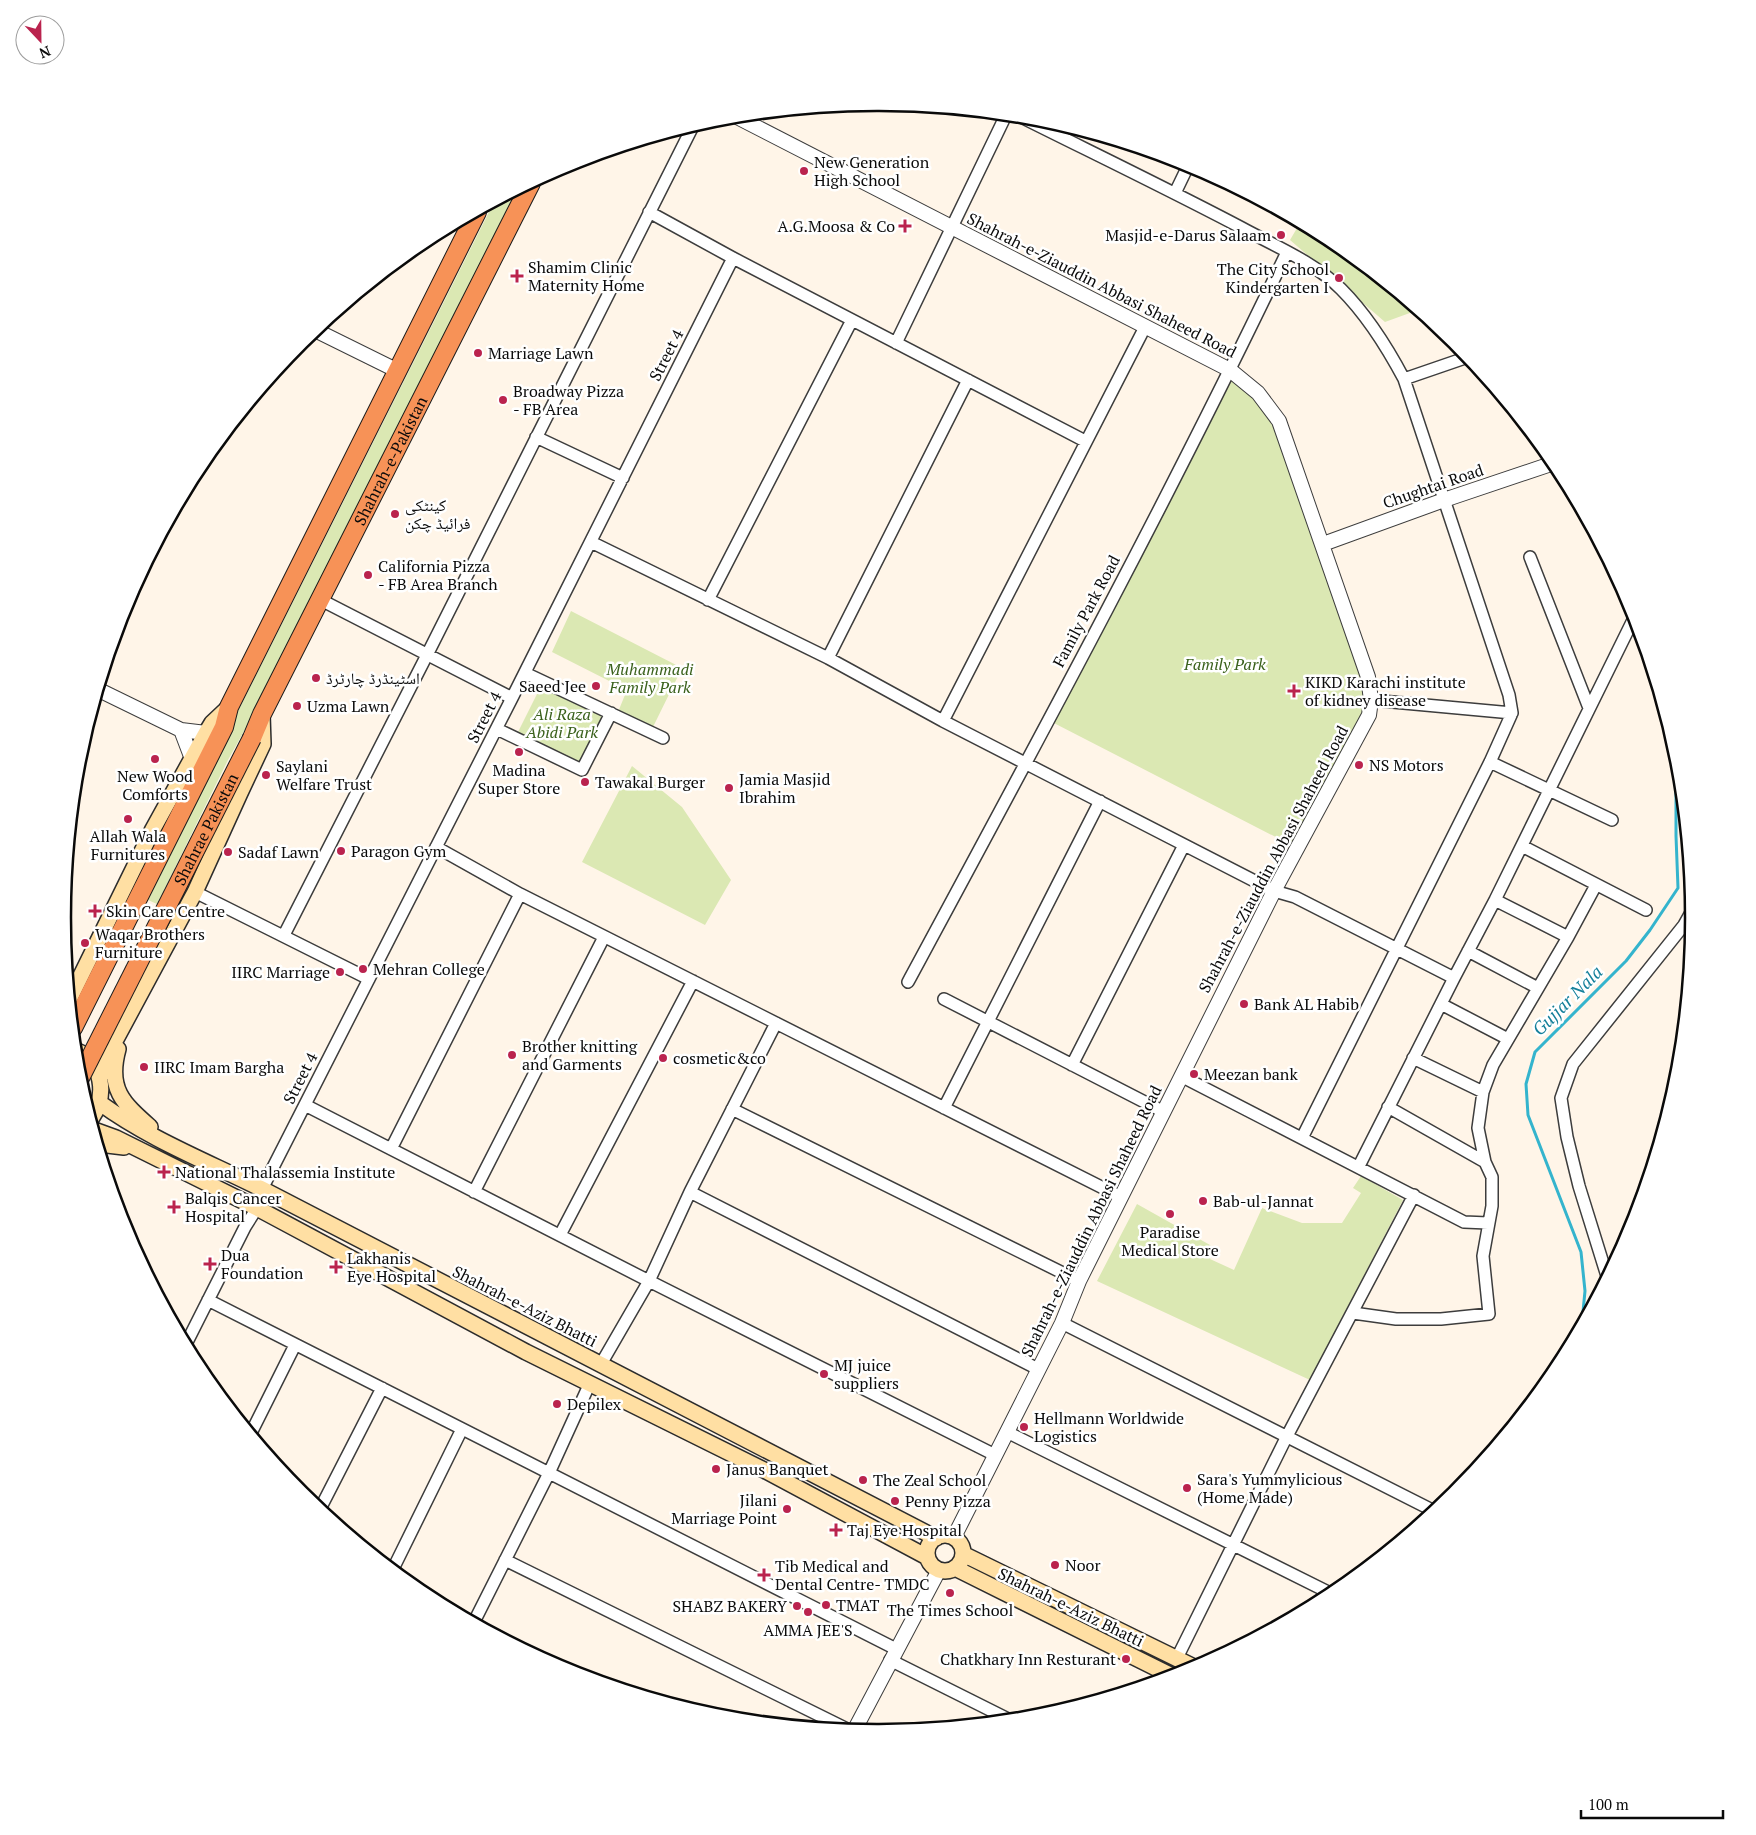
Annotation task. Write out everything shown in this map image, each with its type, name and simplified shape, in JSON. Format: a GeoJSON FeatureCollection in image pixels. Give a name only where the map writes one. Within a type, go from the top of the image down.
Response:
{"type":"FeatureCollection","features":[{"type":"Feature","properties":{"kind":"highway","name":"Shahrah-e-Pakistan"},"geometry":{"type":"LineString","coordinates":[[252,738],[262,714],[527,191]]}},
{"type":"Feature","properties":{"kind":"highway"},"geometry":{"type":"LineString","coordinates":[[229,706],[473,220]]}},
{"type":"Feature","properties":{"kind":"highway","name":"Shahrae Pakistan"},"geometry":{"type":"LineString","coordinates":[[78,1019],[224,727],[229,706]]}},
{"type":"Feature","properties":{"kind":"highway","name":"Shahrae Pakistan"},"geometry":{"type":"LineString","coordinates":[[86,1067],[252,738]]}},
{"type":"Feature","properties":{"kind":"main road"},"geometry":{"type":"LineString","coordinates":[[75,988],[153,829],[206,732],[229,706]]}},
{"type":"Feature","properties":{"kind":"main road"},"geometry":{"type":"LineString","coordinates":[[100,1076],[115,1041],[195,892],[263,744],[262,714]]}},
{"type":"Feature","properties":{"kind":"main road"},"geometry":{"type":"LineString","coordinates":[[156,966],[119,1045],[113,1072],[120,1095],[125,1102],[167,1142]]}},
{"type":"Feature","properties":{"kind":"main road"},"geometry":{"type":"LineString","coordinates":[[84,1055],[88,1058],[100,1076],[102,1090],[100,1103],[96,1111]]}},
{"type":"Feature","properties":{"kind":"main road","name":"Shahrah-e-Aziz Bhatti"},"geometry":{"type":"LineString","coordinates":[[100,1103],[121,1118],[167,1142],[262,1189],[936,1538]]}},
{"type":"Feature","properties":{"kind":"main road"},"geometry":{"type":"LineString","coordinates":[[101,1133],[138,1149],[257,1208],[526,1352],[766,1471],[928,1557]]}},
{"type":"Feature","properties":{"kind":"main road"},"geometry":{"type":"LineString","coordinates":[[105,1145],[138,1149]]}},
{"type":"Feature","properties":{"kind":"main road"},"geometry":{"type":"LineString","coordinates":[[954,1537],[961,1544],[963,1554],[961,1562],[955,1568],[947,1571],[939,1570],[932,1565],[928,1557],[928,1550],[930,1543],[936,1538],[954,1537]]}},
{"type":"Feature","properties":{"kind":"main road","name":"Shahrah-e-Aziz Bhatti"},"geometry":{"type":"LineString","coordinates":[[963,1554],[1187,1663]]}},
{"type":"Feature","properties":{"kind":"main road","name":"Shahrah-e-Aziz Bhatti"},"geometry":{"type":"LineString","coordinates":[[955,1568],[1161,1672]]}},
{"type":"Feature","properties":{"kind":"street"},"geometry":{"type":"LineString","coordinates":[[896,343],[1003,121]]}},
{"type":"Feature","properties":{"kind":"street","name":"Shahrah-e-Ziauddin Abbasi Shaheed Road"},"geometry":{"type":"LineString","coordinates":[[747,122],[1230,370],[1258,393],[1279,421],[1368,677],[1371,700],[1369,715],[1274,891],[1079,1281],[1062,1323],[954,1537]]}},
{"type":"Feature","properties":{"kind":"street"},"geometry":{"type":"LineString","coordinates":[[284,936],[689,133]]}},
{"type":"Feature","properties":{"kind":"street"},"geometry":{"type":"LineString","coordinates":[[1068,134],[1316,269],[1341,289],[1369,322],[1404,379],[1509,695],[1512,713],[1490,762],[1302,1138]]}},
{"type":"Feature","properties":{"kind":"street"},"geometry":{"type":"LineString","coordinates":[[1175,192],[1185,171]]}},
{"type":"Feature","properties":{"kind":"street"},"geometry":{"type":"LineString","coordinates":[[649,212],[732,258],[1085,441]]}},
{"type":"Feature","properties":{"kind":"street","name":"Family Park Road"},"geometry":{"type":"LineString","coordinates":[[908,982],[1026,763],[1230,370],[1287,252]]}},
{"type":"Feature","properties":{"kind":"street","name":"Street 4"},"geometry":{"type":"LineString","coordinates":[[262,1189],[591,542],[732,258]]}},
{"type":"Feature","properties":{"kind":"street"},"geometry":{"type":"LineString","coordinates":[[708,600],[852,320]]}},
{"type":"Feature","properties":{"kind":"street"},"geometry":{"type":"LineString","coordinates":[[943,721],[1144,327]]}},
{"type":"Feature","properties":{"kind":"street"},"geometry":{"type":"LineString","coordinates":[[322,334],[396,370]]}},
{"type":"Feature","properties":{"kind":"street"},"geometry":{"type":"LineString","coordinates":[[1404,379],[1460,360]]}},
{"type":"Feature","properties":{"kind":"street"},"geometry":{"type":"LineString","coordinates":[[828,658],[968,380]]}},
{"type":"Feature","properties":{"kind":"street"},"geometry":{"type":"LineString","coordinates":[[536,437],[623,478]]}},
{"type":"Feature","properties":{"kind":"street","name":"Chughtai Road"},"geometry":{"type":"LineString","coordinates":[[1323,544],[1546,465]]}},
{"type":"Feature","properties":{"kind":"street"},"geometry":{"type":"LineString","coordinates":[[591,542],[828,658],[943,721],[1274,891],[1296,897],[1454,978]]}},
{"type":"Feature","properties":{"kind":"street"},"geometry":{"type":"LineString","coordinates":[[1530,557],[1589,708]]}},
{"type":"Feature","properties":{"kind":"street"},"geometry":{"type":"LineString","coordinates":[[321,600],[428,653],[512,698]]}},
{"type":"Feature","properties":{"kind":"street"},"geometry":{"type":"LineString","coordinates":[[1359,1166],[1495,900],[1630,626]]}},
{"type":"Feature","properties":{"kind":"street"},"geometry":{"type":"LineString","coordinates":[[525,672],[663,738]]}},
{"type":"Feature","properties":{"kind":"street"},"geometry":{"type":"LineString","coordinates":[[104,692],[181,730],[206,732]]}},
{"type":"Feature","properties":{"kind":"street"},"geometry":{"type":"LineString","coordinates":[[1371,700],[1512,713]]}},
{"type":"Feature","properties":{"kind":"street"},"geometry":{"type":"LineString","coordinates":[[496,729],[582,770],[611,713]]}},
{"type":"Feature","properties":{"kind":"street"},"geometry":{"type":"LineString","coordinates":[[181,730],[192,759]]}},
{"type":"Feature","properties":{"kind":"street"},"geometry":{"type":"LineString","coordinates":[[1490,762],[1612,820]]}},
{"type":"Feature","properties":{"kind":"street"},"geometry":{"type":"LineString","coordinates":[[944,1108],[1100,801]]}},
{"type":"Feature","properties":{"kind":"street"},"geometry":{"type":"LineString","coordinates":[[1072,1065],[1184,845]]}},
{"type":"Feature","properties":{"kind":"street"},"geometry":{"type":"LineString","coordinates":[[1522,846],[1646,910]]}},
{"type":"Feature","properties":{"kind":"street"},"geometry":{"type":"LineString","coordinates":[[436,847],[520,894],[1121,1197]]}},
{"type":"Feature","properties":{"kind":"street"},"geometry":{"type":"LineString","coordinates":[[1353,1313],[1396,1319],[1441,1319],[1489,1314],[1483,1256],[1492,1206],[1492,1176],[1485,1162],[1478,1128],[1483,1092],[1493,1065],[1568,937],[1596,885]]}},
{"type":"Feature","properties":{"kind":"street"},"geometry":{"type":"LineString","coordinates":[[195,892],[369,979]]}},
{"type":"Feature","properties":{"kind":"street"},"geometry":{"type":"LineString","coordinates":[[391,1149],[520,894]]}},
{"type":"Feature","properties":{"kind":"street"},"geometry":{"type":"LineString","coordinates":[[1495,900],[1568,937]]}},
{"type":"Feature","properties":{"kind":"street"},"geometry":{"type":"LineString","coordinates":[[1605,1268],[1579,1186],[1567,1137],[1561,1098],[1572,1064],[1685,923]]}},
{"type":"Feature","properties":{"kind":"street"},"geometry":{"type":"LineString","coordinates":[[474,1192],[604,936]]}},
{"type":"Feature","properties":{"kind":"street"},"geometry":{"type":"LineString","coordinates":[[1468,951],[1538,988]]}},
{"type":"Feature","properties":{"kind":"street"},"geometry":{"type":"LineString","coordinates":[[560,1236],[693,982]]}},
{"type":"Feature","properties":{"kind":"street"},"geometry":{"type":"LineString","coordinates":[[944,999],[1164,1112]]}},
{"type":"Feature","properties":{"kind":"street"},"geometry":{"type":"LineString","coordinates":[[1441,1004],[1508,1039]]}},
{"type":"Feature","properties":{"kind":"street"},"geometry":{"type":"LineString","coordinates":[[601,1364],[649,1281],[690,1192],[776,1023]]}},
{"type":"Feature","properties":{"kind":"street"},"geometry":{"type":"LineString","coordinates":[[1413,1058],[1483,1092]]}},
{"type":"Feature","properties":{"kind":"street"},"geometry":{"type":"LineString","coordinates":[[1181,1076],[1359,1166],[1464,1222],[1488,1223]]}},
{"type":"Feature","properties":{"kind":"street"},"geometry":{"type":"LineString","coordinates":[[305,1105],[995,1455]]}},
{"type":"Feature","properties":{"kind":"street"},"geometry":{"type":"LineString","coordinates":[[1388,1107],[1485,1162]]}},
{"type":"Feature","properties":{"kind":"street"},"geometry":{"type":"LineString","coordinates":[[732,1109],[1079,1281]]}},
{"type":"Feature","properties":{"kind":"street"},"geometry":{"type":"LineString","coordinates":[[690,1192],[1038,1369]]}},
{"type":"Feature","properties":{"kind":"street"},"geometry":{"type":"LineString","coordinates":[[1177,1658],[1286,1438],[1414,1195]]}},
{"type":"Feature","properties":{"kind":"street"},"geometry":{"type":"LineString","coordinates":[[189,1337],[257,1208]]}},
{"type":"Feature","properties":{"kind":"street"},"geometry":{"type":"LineString","coordinates":[[208,1300],[549,1473],[893,1655],[1000,1714]]}},
{"type":"Feature","properties":{"kind":"street"},"geometry":{"type":"LineString","coordinates":[[1062,1323],[1286,1438],[1427,1508]]}},
{"type":"Feature","properties":{"kind":"street"},"geometry":{"type":"LineString","coordinates":[[254,1429],[295,1345]]}},
{"type":"Feature","properties":{"kind":"street"},"geometry":{"type":"LineString","coordinates":[[477,1617],[549,1473],[590,1383]]}},
{"type":"Feature","properties":{"kind":"street"},"geometry":{"type":"LineString","coordinates":[[323,1503],[382,1388]]}},
{"type":"Feature","properties":{"kind":"street"},"geometry":{"type":"LineString","coordinates":[[395,1564],[462,1429]]}},
{"type":"Feature","properties":{"kind":"street"},"geometry":{"type":"LineString","coordinates":[[1007,1432],[1323,1590]]}},
{"type":"Feature","properties":{"kind":"street"},"geometry":{"type":"LineString","coordinates":[[505,1560],[835,1723]]}},
{"type":"Feature","properties":{"kind":"street"},"geometry":{"type":"LineString","coordinates":[[858,1724],[939,1570]]}},
{"type":"Feature","properties":{"kind":"green space"},"geometry":{"type":"Polygon","coordinates":[[[516,197],[259,704],[228,760],[157,904],[148,900],[227,733],[489,211],[516,197]]]}},
{"type":"Feature","properties":{"kind":"green space"},"geometry":{"type":"Polygon","coordinates":[[[1297,229],[1369,277],[1411,312],[1385,322],[1290,240],[1297,229]]]}},
{"type":"Feature","properties":{"kind":"green space","name":"Family Park"},"geometry":{"type":"Polygon","coordinates":[[[1230,370],[1279,421],[1371,700],[1297,848],[1048,720],[1230,370]]]}},
{"type":"Feature","properties":{"kind":"green space","name":"Muhammadi Family Park"},"geometry":{"type":"Polygon","coordinates":[[[571,611],[682,668],[652,729],[618,712],[627,690],[552,652],[571,611]]]}},
{"type":"Feature","properties":{"kind":"green space","name":"Ali Raza Abidi Park"},"geometry":{"type":"Polygon","coordinates":[[[542,684],[605,715],[581,763],[518,732],[542,684]]]}},
{"type":"Feature","properties":{"kind":"green space"},"geometry":{"type":"Polygon","coordinates":[[[632,766],[682,807],[731,880],[705,925],[582,862],[632,766]]]}},
{"type":"Feature","properties":{"kind":"green space"},"geometry":{"type":"Polygon","coordinates":[[[1361,1176],[1403,1200],[1310,1380],[1097,1281],[1137,1204],[1210,1245],[1215,1249],[1210,1259],[1234,1270],[1262,1208],[1302,1223],[1342,1223],[1361,1193],[1353,1188],[1361,1176]]]}},
{"type":"Feature","properties":{"kind":"waterway","name":"Gujjar Nala"},"geometry":{"type":"LineString","coordinates":[[1583,1309],[1585,1291],[1581,1252],[1528,1115],[1526,1084],[1535,1052],[1626,961],[1650,930],[1678,888],[1676,800]]}},
{"type":"Feature","properties":{"kind":"place","name":"New Generation High School"},"geometry":{"type":"Point","coordinates":[804,171]}},
{"type":"Feature","properties":{"kind":"place","name":"A.G.Moosa & Co"},"geometry":{"type":"Point","coordinates":[905,226]}},
{"type":"Feature","properties":{"kind":"place","name":"Masjid-e-Darus Salaam"},"geometry":{"type":"Point","coordinates":[1281,235]}},
{"type":"Feature","properties":{"kind":"place","name":"Shamim Clinic Maternity Home"},"geometry":{"type":"Point","coordinates":[517,276]}},
{"type":"Feature","properties":{"kind":"place","name":"The City School Kindergarten I"},"geometry":{"type":"Point","coordinates":[1339,278]}},
{"type":"Feature","properties":{"kind":"place","name":"Marriage Lawn"},"geometry":{"type":"Point","coordinates":[478,353]}},
{"type":"Feature","properties":{"kind":"place","name":"Broadway Pizza - FB Area"},"geometry":{"type":"Point","coordinates":[503,400]}},
{"type":"Feature","properties":{"kind":"place","name":"کینٹکی فرائیڈ چکن"},"geometry":{"type":"Point","coordinates":[395,514]}},
{"type":"Feature","properties":{"kind":"place","name":"California Pizza - FB Area Branch"},"geometry":{"type":"Point","coordinates":[368,575]}},
{"type":"Feature","properties":{"kind":"place","name":"اسٹینڈرڈ چارٹرڈ"},"geometry":{"type":"Point","coordinates":[316,678]}},
{"type":"Feature","properties":{"kind":"place","name":"Saeed Jee"},"geometry":{"type":"Point","coordinates":[596,686]}},
{"type":"Feature","properties":{"kind":"place","name":"KIKD Karachi institute of kidney disease"},"geometry":{"type":"Point","coordinates":[1294,691]}},
{"type":"Feature","properties":{"kind":"place","name":"Uzma Lawn"},"geometry":{"type":"Point","coordinates":[297,706]}},
{"type":"Feature","properties":{"kind":"place","name":"Madina Super Store"},"geometry":{"type":"Point","coordinates":[519,752]}},
{"type":"Feature","properties":{"kind":"place","name":"New Wood Comforts"},"geometry":{"type":"Point","coordinates":[155,759]}},
{"type":"Feature","properties":{"kind":"place","name":"NS Motors"},"geometry":{"type":"Point","coordinates":[1359,765]}},
{"type":"Feature","properties":{"kind":"place","name":"Saylani Welfare Trust"},"geometry":{"type":"Point","coordinates":[266,775]}},
{"type":"Feature","properties":{"kind":"place","name":"Tawakal Burger"},"geometry":{"type":"Point","coordinates":[585,782]}},
{"type":"Feature","properties":{"kind":"place","name":"Jamia Masjid Ibrahim"},"geometry":{"type":"Point","coordinates":[729,788]}},
{"type":"Feature","properties":{"kind":"place","name":"Allah Wala Furnitures"},"geometry":{"type":"Point","coordinates":[128,819]}},
{"type":"Feature","properties":{"kind":"place","name":"Paragon Gym"},"geometry":{"type":"Point","coordinates":[341,851]}},
{"type":"Feature","properties":{"kind":"place","name":"Sadaf Lawn"},"geometry":{"type":"Point","coordinates":[228,852]}},
{"type":"Feature","properties":{"kind":"place","name":"Skin Care Centre"},"geometry":{"type":"Point","coordinates":[95,911]}},
{"type":"Feature","properties":{"kind":"place","name":"Waqar Brothers Furniture"},"geometry":{"type":"Point","coordinates":[85,943]}},
{"type":"Feature","properties":{"kind":"place","name":"Mehran College"},"geometry":{"type":"Point","coordinates":[363,969]}},
{"type":"Feature","properties":{"kind":"place","name":"IIRC Marriage"},"geometry":{"type":"Point","coordinates":[340,972]}},
{"type":"Feature","properties":{"kind":"place","name":"Bank AL Habib"},"geometry":{"type":"Point","coordinates":[1244,1004]}},
{"type":"Feature","properties":{"kind":"place","name":"Brother knitting and Garments"},"geometry":{"type":"Point","coordinates":[512,1055]}},
{"type":"Feature","properties":{"kind":"place","name":"cosmetic&co"},"geometry":{"type":"Point","coordinates":[663,1058]}},
{"type":"Feature","properties":{"kind":"place","name":"IIRC Imam Bargha"},"geometry":{"type":"Point","coordinates":[144,1067]}},
{"type":"Feature","properties":{"kind":"place","name":"Meezan bank"},"geometry":{"type":"Point","coordinates":[1194,1074]}},
{"type":"Feature","properties":{"kind":"place","name":"National Thalassemia Institute"},"geometry":{"type":"Point","coordinates":[164,1172]}},
{"type":"Feature","properties":{"kind":"place","name":"Bab-ul-Jannat"},"geometry":{"type":"Point","coordinates":[1203,1201]}},
{"type":"Feature","properties":{"kind":"place","name":"Balqis Cancer Hospital"},"geometry":{"type":"Point","coordinates":[174,1207]}},
{"type":"Feature","properties":{"kind":"place","name":"Paradise Medical Store"},"geometry":{"type":"Point","coordinates":[1170,1214]}},
{"type":"Feature","properties":{"kind":"place","name":"Dua Foundation"},"geometry":{"type":"Point","coordinates":[210,1264]}},
{"type":"Feature","properties":{"kind":"place","name":"Lakhanis Eye Hospital"},"geometry":{"type":"Point","coordinates":[336,1267]}},
{"type":"Feature","properties":{"kind":"place","name":"MJ juice suppliers"},"geometry":{"type":"Point","coordinates":[824,1374]}},
{"type":"Feature","properties":{"kind":"place","name":"Depilex"},"geometry":{"type":"Point","coordinates":[557,1404]}},
{"type":"Feature","properties":{"kind":"place","name":"Hellmann Worldwide Logistics"},"geometry":{"type":"Point","coordinates":[1024,1427]}},
{"type":"Feature","properties":{"kind":"place","name":"Janus Banquet"},"geometry":{"type":"Point","coordinates":[716,1469]}},
{"type":"Feature","properties":{"kind":"place","name":"The Zeal School"},"geometry":{"type":"Point","coordinates":[863,1480]}},
{"type":"Feature","properties":{"kind":"place","name":"Sara's Yummylicious (Home Made)"},"geometry":{"type":"Point","coordinates":[1187,1488]}},
{"type":"Feature","properties":{"kind":"place","name":"Penny Pizza"},"geometry":{"type":"Point","coordinates":[895,1501]}},
{"type":"Feature","properties":{"kind":"place","name":"Jilani Marriage Point"},"geometry":{"type":"Point","coordinates":[787,1509]}},
{"type":"Feature","properties":{"kind":"place","name":"Taj Eye Hospital"},"geometry":{"type":"Point","coordinates":[836,1530]}},
{"type":"Feature","properties":{"kind":"place","name":"Noor"},"geometry":{"type":"Point","coordinates":[1055,1565]}},
{"type":"Feature","properties":{"kind":"place","name":"Tib Medical and Dental Centre- TMDC"},"geometry":{"type":"Point","coordinates":[764,1575]}},
{"type":"Feature","properties":{"kind":"place","name":"The Times School"},"geometry":{"type":"Point","coordinates":[950,1593]}},
{"type":"Feature","properties":{"kind":"place","name":"TMAT"},"geometry":{"type":"Point","coordinates":[826,1605]}},
{"type":"Feature","properties":{"kind":"place","name":"SHABZ BAKERY"},"geometry":{"type":"Point","coordinates":[797,1606]}},
{"type":"Feature","properties":{"kind":"place","name":"AMMA JEE'S"},"geometry":{"type":"Point","coordinates":[808,1612]}},
{"type":"Feature","properties":{"kind":"place","name":"Chatkhary Inn Resturant"},"geometry":{"type":"Point","coordinates":[1126,1659]}}]}
